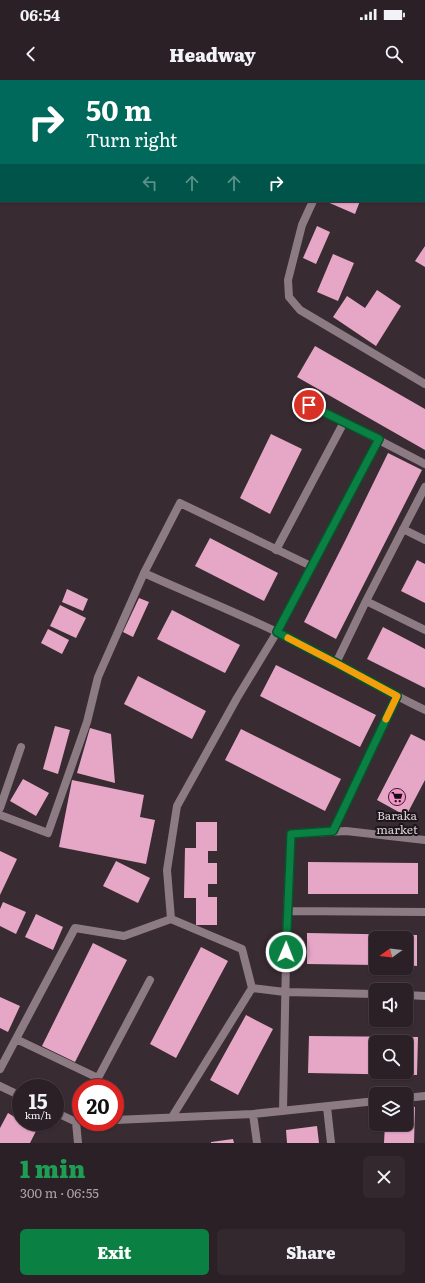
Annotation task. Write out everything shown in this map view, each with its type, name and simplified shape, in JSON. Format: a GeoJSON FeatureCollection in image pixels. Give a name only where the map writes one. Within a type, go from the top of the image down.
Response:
{"type":"FeatureCollection","features":[{"type":"Feature","properties":{"kind":"street"},"geometry":{"type":"LineString","coordinates":[[313,202],[302,225],[288,280],[289,297],[300,310],[425,384]]}},
{"type":"Feature","properties":{"kind":"street"},"geometry":{"type":"LineString","coordinates":[[297,399],[379,439],[425,464]]}},
{"type":"Feature","properties":{"kind":"street"},"geometry":{"type":"LineString","coordinates":[[276,550],[344,422]]}},
{"type":"Feature","properties":{"kind":"street"},"geometry":{"type":"LineString","coordinates":[[171,919],[167,870],[177,806],[237,698],[277,632],[379,439]]}},
{"type":"Feature","properties":{"kind":"street"},"geometry":{"type":"LineString","coordinates":[[336,663],[366,601],[425,487]]}},
{"type":"Feature","properties":{"kind":"street"},"geometry":{"type":"LineString","coordinates":[[0,815],[48,833],[87,722],[98,677],[144,573],[180,503],[311,566]]}},
{"type":"Feature","properties":{"kind":"street"},"geometry":{"type":"LineString","coordinates":[[403,529],[425,540]]}},
{"type":"Feature","properties":{"kind":"street"},"geometry":{"type":"LineString","coordinates":[[144,573],[277,632],[425,710]]}},
{"type":"Feature","properties":{"kind":"street"},"geometry":{"type":"LineString","coordinates":[[366,601],[425,630]]}},
{"type":"Feature","properties":{"kind":"street"},"geometry":{"type":"LineString","coordinates":[[333,831],[397,696]]}},
{"type":"Feature","properties":{"kind":"street"},"geometry":{"type":"LineString","coordinates":[[0,808],[21,747]]}},
{"type":"Feature","properties":{"kind":"street"},"geometry":{"type":"LineString","coordinates":[[283,1111],[287,912],[291,834],[346,830],[425,840]]}},
{"type":"Feature","properties":{"kind":"street"},"geometry":{"type":"LineString","coordinates":[[287,912],[425,912]]}},
{"type":"Feature","properties":{"kind":"street"},"geometry":{"type":"LineString","coordinates":[[0,1070],[75,928],[124,936],[171,919],[242,949],[252,988],[172,1117]]}},
{"type":"Feature","properties":{"kind":"street"},"geometry":{"type":"LineString","coordinates":[[16,1039],[98,1078],[150,980]]}},
{"type":"Feature","properties":{"kind":"street"},"geometry":{"type":"LineString","coordinates":[[252,988],[285,992],[369,994]]}},
{"type":"Feature","properties":{"kind":"street"},"geometry":{"type":"LineString","coordinates":[[413,995],[425,996]]}},
{"type":"Feature","properties":{"kind":"street"},"geometry":{"type":"LineString","coordinates":[[0,1086],[12,1092]]}},
{"type":"Feature","properties":{"kind":"street"},"geometry":{"type":"LineString","coordinates":[[413,1097],[425,1096]]}},
{"type":"Feature","properties":{"kind":"street"},"geometry":{"type":"LineString","coordinates":[[124,1120],[253,1114],[369,1102]]}},
{"type":"Feature","properties":{"kind":"street"},"geometry":{"type":"LineString","coordinates":[[327,1106],[331,1143]]}},
{"type":"Feature","properties":{"kind":"street"},"geometry":{"type":"LineString","coordinates":[[253,1114],[257,1143]]}},
{"type":"Feature","properties":{"kind":"street"},"geometry":{"type":"LineString","coordinates":[[78,1131],[78,1143]]}},
{"type":"Feature","properties":{"kind":"building"},"geometry":{"type":"Polygon","coordinates":[[[327,202],[360,202],[355,214],[327,202]]]}},
{"type":"Feature","properties":{"kind":"building"},"geometry":{"type":"Polygon","coordinates":[[[317,226],[330,232],[316,264],[303,258],[317,226]]]}},
{"type":"Feature","properties":{"kind":"building"},"geometry":{"type":"Polygon","coordinates":[[[425,246],[425,267],[415,261],[425,246]]]}},
{"type":"Feature","properties":{"kind":"building"},"geometry":{"type":"Polygon","coordinates":[[[333,254],[354,263],[338,301],[317,292],[333,254]]]}},
{"type":"Feature","properties":{"kind":"building"},"geometry":{"type":"Polygon","coordinates":[[[377,290],[401,306],[376,346],[333,317],[347,296],[365,308],[377,290]]]}},
{"type":"Feature","properties":{"kind":"building"},"geometry":{"type":"Polygon","coordinates":[[[315,346],[425,409],[425,450],[297,377],[315,346]]]}},
{"type":"Feature","properties":{"kind":"building"},"geometry":{"type":"Polygon","coordinates":[[[271,434],[302,449],[270,514],[240,498],[271,434]]]}},
{"type":"Feature","properties":{"kind":"building"},"geometry":{"type":"Polygon","coordinates":[[[388,453],[422,470],[336,639],[304,622],[388,453]]]}},
{"type":"Feature","properties":{"kind":"building"},"geometry":{"type":"Polygon","coordinates":[[[210,538],[278,573],[264,601],[195,566],[210,538]]]}},
{"type":"Feature","properties":{"kind":"building"},"geometry":{"type":"Polygon","coordinates":[[[417,560],[425,564],[425,603],[401,591],[417,560]]]}},
{"type":"Feature","properties":{"kind":"building"},"geometry":{"type":"Polygon","coordinates":[[[67,589],[88,599],[83,611],[62,602],[67,589]]]}},
{"type":"Feature","properties":{"kind":"building"},"geometry":{"type":"Polygon","coordinates":[[[139,598],[149,602],[133,637],[123,632],[139,598]]]}},
{"type":"Feature","properties":{"kind":"building"},"geometry":{"type":"Polygon","coordinates":[[[60,605],[86,618],[76,638],[50,626],[60,605]]]}},
{"type":"Feature","properties":{"kind":"building"},"geometry":{"type":"Polygon","coordinates":[[[172,610],[240,645],[225,673],[157,639],[172,610]]]}},
{"type":"Feature","properties":{"kind":"building"},"geometry":{"type":"Polygon","coordinates":[[[383,627],[425,649],[425,688],[367,659],[383,627]]]}},
{"type":"Feature","properties":{"kind":"building"},"geometry":{"type":"Polygon","coordinates":[[[48,629],[69,640],[62,654],[41,643],[48,629]]]}},
{"type":"Feature","properties":{"kind":"building"},"geometry":{"type":"Polygon","coordinates":[[[276,665],[376,715],[360,747],[260,696],[276,665]]]}},
{"type":"Feature","properties":{"kind":"building"},"geometry":{"type":"Polygon","coordinates":[[[138,676],[206,711],[192,739],[124,704],[138,676]]]}},
{"type":"Feature","properties":{"kind":"building"},"geometry":{"type":"Polygon","coordinates":[[[55,726],[70,730],[58,774],[43,769],[55,726]]]}},
{"type":"Feature","properties":{"kind":"building"},"geometry":{"type":"Polygon","coordinates":[[[90,728],[111,734],[115,783],[77,773],[90,728]]]}},
{"type":"Feature","properties":{"kind":"building"},"geometry":{"type":"Polygon","coordinates":[[[241,729],[341,779],[325,811],[225,760],[241,729]]]}},
{"type":"Feature","properties":{"kind":"building"},"geometry":{"type":"Polygon","coordinates":[[[411,734],[425,741],[425,780],[406,816],[377,800],[411,734]]]}},
{"type":"Feature","properties":{"kind":"building"},"geometry":{"type":"Polygon","coordinates":[[[23,779],[49,793],[36,816],[10,801],[23,779]]]}},
{"type":"Feature","properties":{"kind":"building"},"geometry":{"type":"Polygon","coordinates":[[[72,780],[144,795],[140,817],[155,820],[146,864],[59,847],[72,780]]]}},
{"type":"Feature","properties":{"kind":"building"},"geometry":{"type":"Polygon","coordinates":[[[196,822],[217,822],[217,851],[208,851],[208,863],[217,863],[217,884],[208,884],[208,897],[217,897],[217,925],[196,925],[196,898],[184,898],[185,848],[196,848],[196,822]]]}},
{"type":"Feature","properties":{"kind":"building"},"geometry":{"type":"Polygon","coordinates":[[[0,851],[17,859],[0,895],[0,851]]]}},
{"type":"Feature","properties":{"kind":"building"},"geometry":{"type":"Polygon","coordinates":[[[116,861],[150,878],[138,903],[103,886],[116,861]]]}},
{"type":"Feature","properties":{"kind":"building"},"geometry":{"type":"Polygon","coordinates":[[[308,862],[418,863],[418,894],[308,894],[308,862]]]}},
{"type":"Feature","properties":{"kind":"building"},"geometry":{"type":"Polygon","coordinates":[[[3,902],[26,912],[16,934],[0,926],[0,909],[3,902]]]}},
{"type":"Feature","properties":{"kind":"building"},"geometry":{"type":"Polygon","coordinates":[[[36,914],[63,927],[53,950],[25,937],[36,914]]]}},
{"type":"Feature","properties":{"kind":"building"},"geometry":{"type":"Polygon","coordinates":[[[307,933],[369,934],[369,965],[307,964],[307,933]]]}},
{"type":"Feature","properties":{"kind":"building"},"geometry":{"type":"Polygon","coordinates":[[[413,935],[417,935],[417,966],[413,966],[413,935]]]}},
{"type":"Feature","properties":{"kind":"building"},"geometry":{"type":"Polygon","coordinates":[[[93,943],[127,960],[75,1062],[42,1046],[93,943]]]}},
{"type":"Feature","properties":{"kind":"building"},"geometry":{"type":"Polygon","coordinates":[[[201,947],[228,961],[176,1058],[150,1044],[201,947]]]}},
{"type":"Feature","properties":{"kind":"building"},"geometry":{"type":"Polygon","coordinates":[[[0,997],[20,1006],[8,1032],[0,1028],[0,997]]]}},
{"type":"Feature","properties":{"kind":"building"},"geometry":{"type":"Polygon","coordinates":[[[246,1015],[273,1029],[238,1095],[210,1080],[246,1015]]]}},
{"type":"Feature","properties":{"kind":"building"},"geometry":{"type":"Polygon","coordinates":[[[309,1036],[369,1037],[369,1074],[308,1073],[309,1036]]]}},
{"type":"Feature","properties":{"kind":"building"},"geometry":{"type":"Polygon","coordinates":[[[413,1037],[418,1037],[417,1075],[413,1075],[413,1037]]]}},
{"type":"Feature","properties":{"kind":"building"},"geometry":{"type":"Polygon","coordinates":[[[413,1107],[415,1107],[414,1143],[384,1143],[385,1131],[413,1131],[413,1107]]]}},
{"type":"Feature","properties":{"kind":"building"},"geometry":{"type":"Polygon","coordinates":[[[8,1113],[12,1115],[12,1131],[36,1131],[30,1143],[0,1143],[0,1128],[8,1113]]]}},
{"type":"Feature","properties":{"kind":"building"},"geometry":{"type":"Polygon","coordinates":[[[317,1126],[319,1143],[287,1143],[286,1130],[317,1126]]]}},
{"type":"Feature","properties":{"kind":"building"},"geometry":{"type":"Polygon","coordinates":[[[233,1139],[234,1143],[211,1143],[211,1142],[233,1139]]]}},
{"type":"Feature","properties":{"kind":"slow traffic"},"geometry":{"type":"LineString","coordinates":[[288,638],[397,696],[386,719]]}},
{"type":"Feature","properties":{"kind":"place","name":"Baraka market"},"geometry":{"type":"Point","coordinates":[397,797]}},
{"type":"Feature","properties":{"kind":"route"},"geometry":{"type":"LineString","coordinates":[[286,952],[291,834],[333,831],[397,696],[277,632],[379,439],[309,405]]}}]}
